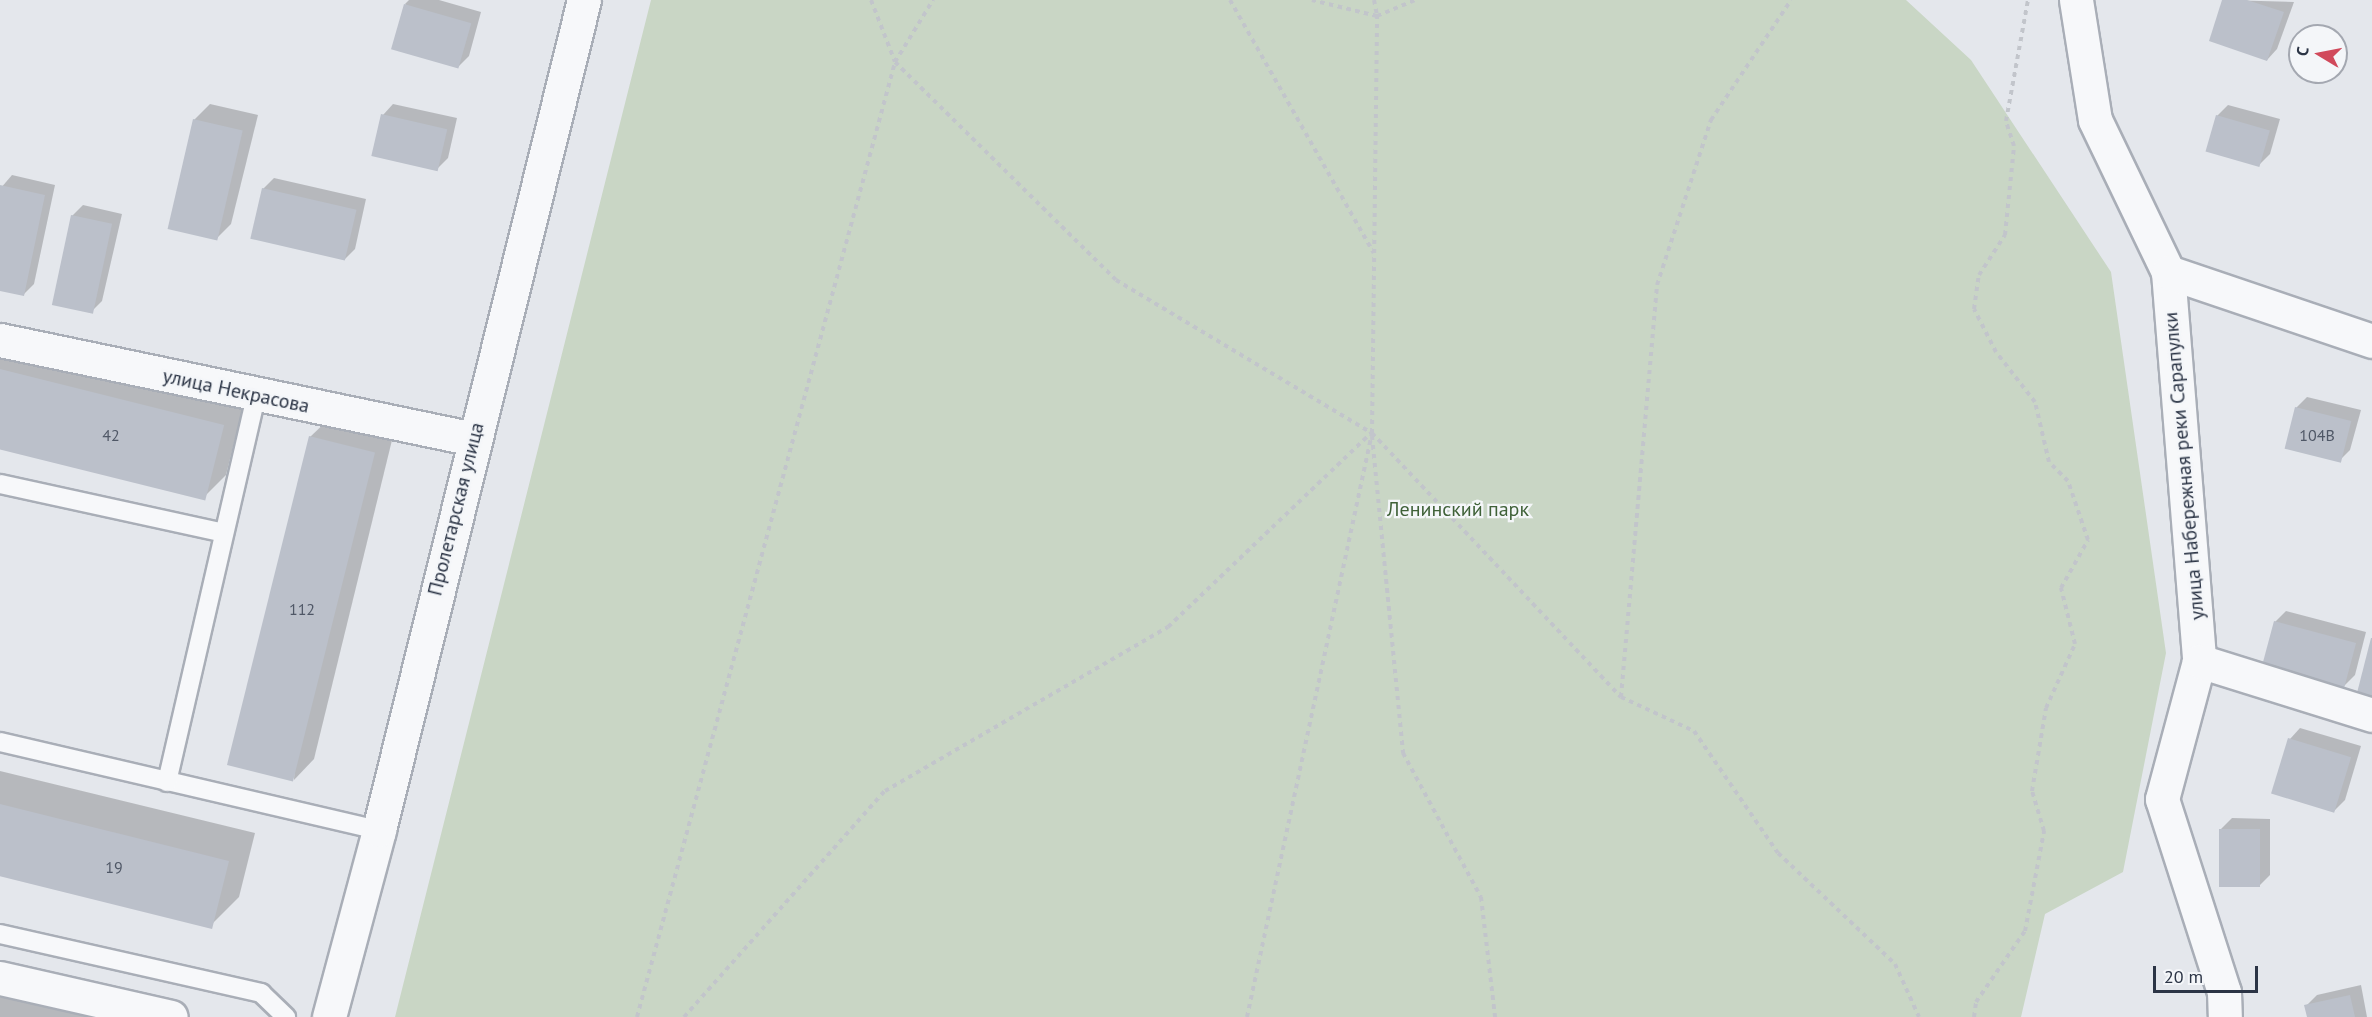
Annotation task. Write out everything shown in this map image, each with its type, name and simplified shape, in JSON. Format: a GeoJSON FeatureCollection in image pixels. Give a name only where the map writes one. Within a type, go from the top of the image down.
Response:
{"type":"FeatureCollection","features":[{"type":"Feature","properties":{"kind":"street","name":"Пролетарская улица"},"geometry":{"type":"LineString","coordinates":[[329,1017],[379,830],[473,440],[584,0]]}},
{"type":"Feature","properties":{"kind":"street","name":"улица Набережная реки Сарапулки"},"geometry":{"type":"LineString","coordinates":[[2076,0],[2095,120],[2168,272],[2199,661],[2162,799],[2224,992],[2225,1017]]}},
{"type":"Feature","properties":{"kind":"street"},"geometry":{"type":"LineString","coordinates":[[2168,272],[2372,341]]}},
{"type":"Feature","properties":{"kind":"street","name":"улица Некрасова"},"geometry":{"type":"LineString","coordinates":[[0,340],[256,396],[473,440]]}},
{"type":"Feature","properties":{"kind":"street"},"geometry":{"type":"LineString","coordinates":[[2199,661],[2372,715]]}},
{"type":"Feature","properties":{"kind":"street"},"geometry":{"type":"LineString","coordinates":[[0,978],[171,1017]]}},
{"type":"Feature","properties":{"kind":"lane"},"geometry":{"type":"LineString","coordinates":[[167,782],[256,396]]}},
{"type":"Feature","properties":{"kind":"lane"},"geometry":{"type":"LineString","coordinates":[[0,484],[224,533]]}},
{"type":"Feature","properties":{"kind":"lane"},"geometry":{"type":"LineString","coordinates":[[0,742],[379,830]]}},
{"type":"Feature","properties":{"kind":"lane"},"geometry":{"type":"LineString","coordinates":[[0,934],[261,993],[286,1017]]}},
{"type":"Feature","properties":{"kind":"path"},"geometry":{"type":"LineString","coordinates":[[871,0],[895,62],[1116,280],[1372,433],[1621,697],[1694,731],[1778,853],[1894,964],[1919,1017]]}},
{"type":"Feature","properties":{"kind":"path"},"geometry":{"type":"LineString","coordinates":[[637,1017],[895,62],[933,0]]}},
{"type":"Feature","properties":{"kind":"path"},"geometry":{"type":"LineString","coordinates":[[1230,0],[1374,254]]}},
{"type":"Feature","properties":{"kind":"path"},"geometry":{"type":"LineString","coordinates":[[1312,0],[1377,16],[1415,0]]}},
{"type":"Feature","properties":{"kind":"path"},"geometry":{"type":"LineString","coordinates":[[1374,0],[1377,16],[1372,433],[1403,753],[1481,897],[1495,1017]]}},
{"type":"Feature","properties":{"kind":"path"},"geometry":{"type":"LineString","coordinates":[[1621,697],[1658,285],[1711,120],[1791,0]]}},
{"type":"Feature","properties":{"kind":"path"},"geometry":{"type":"LineString","coordinates":[[1974,1017],[1976,1002],[2025,931],[2044,831],[2032,790],[2046,708],[2075,644],[2061,588],[2088,540],[2068,481],[2049,462],[2035,402],[1996,352],[1974,309],[1979,275],[2005,235],[2014,147],[2006,122],[2028,0]]}},
{"type":"Feature","properties":{"kind":"path"},"geometry":{"type":"LineString","coordinates":[[684,1017],[885,791],[1168,627],[1372,433]]}},
{"type":"Feature","properties":{"kind":"path"},"geometry":{"type":"LineString","coordinates":[[1247,1017],[1372,433]]}},
{"type":"Feature","properties":{"kind":"green space","name":"Ленинский парк"},"geometry":{"type":"Polygon","coordinates":[[[651,0],[1906,0],[1971,60],[2111,272],[2166,653],[2123,872],[2045,914],[2021,1017],[395,1017],[651,0]]]}},
{"type":"Feature","properties":{"kind":"building"},"geometry":{"type":"Polygon","coordinates":[[[2222,0],[2247,0],[2284,12],[2267,61],[2209,41],[2222,0]]]}},
{"type":"Feature","properties":{"kind":"building"},"geometry":{"type":"Polygon","coordinates":[[[404,4],[471,23],[458,68],[391,49],[404,4]]]}},
{"type":"Feature","properties":{"kind":"building"},"geometry":{"type":"Polygon","coordinates":[[[381,114],[447,129],[438,171],[371,156],[381,114]]]}},
{"type":"Feature","properties":{"kind":"building"},"geometry":{"type":"Polygon","coordinates":[[[2216,115],[2270,130],[2259,167],[2206,152],[2216,115]]]}},
{"type":"Feature","properties":{"kind":"building"},"geometry":{"type":"Polygon","coordinates":[[[193,119],[243,130],[217,241],[168,229],[193,119]]]}},
{"type":"Feature","properties":{"kind":"building"},"geometry":{"type":"Polygon","coordinates":[[[0,185],[45,195],[24,296],[0,291],[0,185]]]}},
{"type":"Feature","properties":{"kind":"building"},"geometry":{"type":"Polygon","coordinates":[[[262,188],[357,210],[345,260],[250,239],[262,188]]]}},
{"type":"Feature","properties":{"kind":"building"},"geometry":{"type":"Polygon","coordinates":[[[71,215],[112,224],[93,314],[52,305],[71,215]]]}},
{"type":"Feature","properties":{"kind":"building"},"geometry":{"type":"Polygon","coordinates":[[[0,369],[224,425],[205,501],[0,449],[0,369]]]}},
{"type":"Feature","properties":{"kind":"building"},"geometry":{"type":"Polygon","coordinates":[[[2295,407],[2351,421],[2341,463],[2285,449],[2295,407]]]}},
{"type":"Feature","properties":{"kind":"building"},"geometry":{"type":"Polygon","coordinates":[[[309,436],[375,452],[293,781],[227,765],[309,436]]]}},
{"type":"Feature","properties":{"kind":"building"},"geometry":{"type":"Polygon","coordinates":[[[2274,621],[2356,643],[2344,688],[2262,666],[2274,621]]]}},
{"type":"Feature","properties":{"kind":"building"},"geometry":{"type":"Polygon","coordinates":[[[2372,638],[2372,697],[2357,693],[2372,638]]]}},
{"type":"Feature","properties":{"kind":"building"},"geometry":{"type":"Polygon","coordinates":[[[2288,738],[2351,757],[2334,813],[2271,793],[2288,738]]]}},
{"type":"Feature","properties":{"kind":"building"},"geometry":{"type":"Polygon","coordinates":[[[0,804],[229,861],[212,929],[0,876],[0,804]]]}},
{"type":"Feature","properties":{"kind":"building"},"geometry":{"type":"Polygon","coordinates":[[[2219,829],[2260,829],[2260,887],[2219,887],[2219,829]]]}},
{"type":"Feature","properties":{"kind":"building"},"geometry":{"type":"Polygon","coordinates":[[[2350,995],[2355,1017],[2307,1017],[2304,1005],[2350,995]]]}}]}
